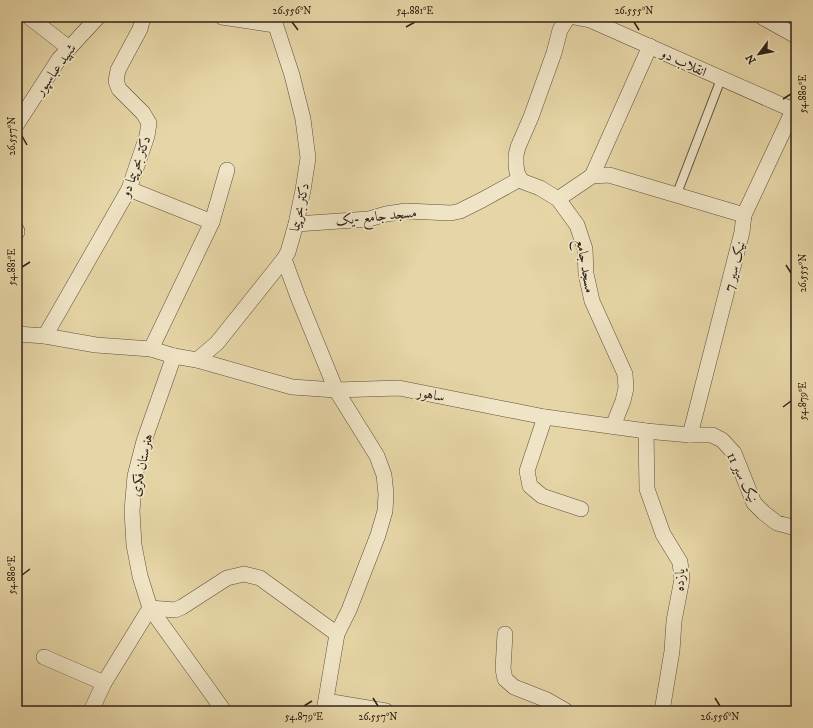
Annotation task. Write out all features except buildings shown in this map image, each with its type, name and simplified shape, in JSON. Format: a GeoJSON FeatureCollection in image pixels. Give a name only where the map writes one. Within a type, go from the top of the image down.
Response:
{"type":"FeatureCollection","features":[{"type":"Feature","properties":{"kind":"street"},"geometry":{"type":"LineString","coordinates":[[29,17],[69,48]]}},
{"type":"Feature","properties":{"kind":"street","name":"شهید عباسپور"},"geometry":{"type":"LineString","coordinates":[[17,124],[58,60],[98,17]]}},
{"type":"Feature","properties":{"kind":"street","name":"دکتر بحرپیما دو"},"geometry":{"type":"LineString","coordinates":[[45,336],[129,189],[147,136],[149,123],[143,113],[119,89],[116,81],[118,70],[140,29],[143,17]]}},
{"type":"Feature","properties":{"kind":"street"},"geometry":{"type":"LineString","coordinates":[[222,17],[274,21]]}},
{"type":"Feature","properties":{"kind":"street"},"geometry":{"type":"LineString","coordinates":[[520,178],[516,165],[518,147],[531,117],[554,53],[560,30],[568,17]]}},
{"type":"Feature","properties":{"kind":"street","name":"انقلاب دو"},"geometry":{"type":"LineString","coordinates":[[574,17],[590,20],[722,79],[794,107]]}},
{"type":"Feature","properties":{"kind":"street"},"geometry":{"type":"LineString","coordinates":[[762,17],[796,36]]}},
{"type":"Feature","properties":{"kind":"street","name":"دکتر بحرپیما"},"geometry":{"type":"LineString","coordinates":[[197,360],[217,343],[284,259],[288,252],[296,224],[308,158],[303,119],[292,75],[274,21]]}},
{"type":"Feature","properties":{"kind":"street"},"geometry":{"type":"LineString","coordinates":[[592,176],[650,46]]}},
{"type":"Feature","properties":{"kind":"street","name":"نیک سیر 7"},"geometry":{"type":"LineString","coordinates":[[690,435],[742,232],[744,215],[794,107]]}},
{"type":"Feature","properties":{"kind":"street"},"geometry":{"type":"LineString","coordinates":[[151,349],[212,222],[227,170]]}},
{"type":"Feature","properties":{"kind":"street"},"geometry":{"type":"LineString","coordinates":[[558,199],[592,176],[609,175],[744,215]]}},
{"type":"Feature","properties":{"kind":"street","name":"مسجد جامع"},"geometry":{"type":"LineString","coordinates":[[520,178],[524,182],[540,188],[558,199],[577,225],[585,248],[586,274],[592,301],[625,374],[626,388],[623,401],[613,426]]}},
{"type":"Feature","properties":{"kind":"street","name":"مسجد جامع -یک"},"geometry":{"type":"LineString","coordinates":[[296,224],[370,219],[386,214],[406,211],[451,213],[471,206],[520,178]]}},
{"type":"Feature","properties":{"kind":"street"},"geometry":{"type":"LineString","coordinates":[[129,189],[212,222]]}},
{"type":"Feature","properties":{"kind":"street"},"geometry":{"type":"LineString","coordinates":[[284,259],[336,390],[377,456],[384,475],[386,494],[385,511],[378,535],[349,610],[337,634],[325,706],[386,711]]}},
{"type":"Feature","properties":{"kind":"street"},"geometry":{"type":"LineString","coordinates":[[17,334],[45,336],[96,345],[151,349],[174,356]]}},
{"type":"Feature","properties":{"kind":"street","name":"ساهور"},"geometry":{"type":"LineString","coordinates":[[174,356],[197,360],[292,387],[336,390],[399,388],[546,416],[646,431],[690,435]]}},
{"type":"Feature","properties":{"kind":"street","name":"هنرستان فکری"},"geometry":{"type":"LineString","coordinates":[[174,356],[144,441],[135,476],[132,511],[134,545],[140,576],[150,608],[224,711]]}},
{"type":"Feature","properties":{"kind":"street"},"geometry":{"type":"LineString","coordinates":[[546,416],[527,471],[530,486],[542,496],[580,509]]}},
{"type":"Feature","properties":{"kind":"street","name":"یازده"},"geometry":{"type":"LineString","coordinates":[[646,431],[647,489],[663,534],[680,562],[682,579],[674,621],[672,650],[662,711]]}},
{"type":"Feature","properties":{"kind":"street","name":"نیک سیر 11"},"geometry":{"type":"LineString","coordinates":[[690,435],[712,435],[722,440],[734,453],[754,503],[764,513],[778,523],[796,528]]}},
{"type":"Feature","properties":{"kind":"street"},"geometry":{"type":"LineString","coordinates":[[90,711],[104,684],[150,608],[175,610],[227,578],[244,574],[260,578],[337,634]]}},
{"type":"Feature","properties":{"kind":"street"},"geometry":{"type":"LineString","coordinates":[[505,634],[503,669],[505,679],[514,687],[547,700],[566,711]]}},
{"type":"Feature","properties":{"kind":"street"},"geometry":{"type":"LineString","coordinates":[[44,657],[104,684]]}},
{"type":"Feature","properties":{"kind":"lane"},"geometry":{"type":"LineString","coordinates":[[676,196],[722,79]]}}]}
